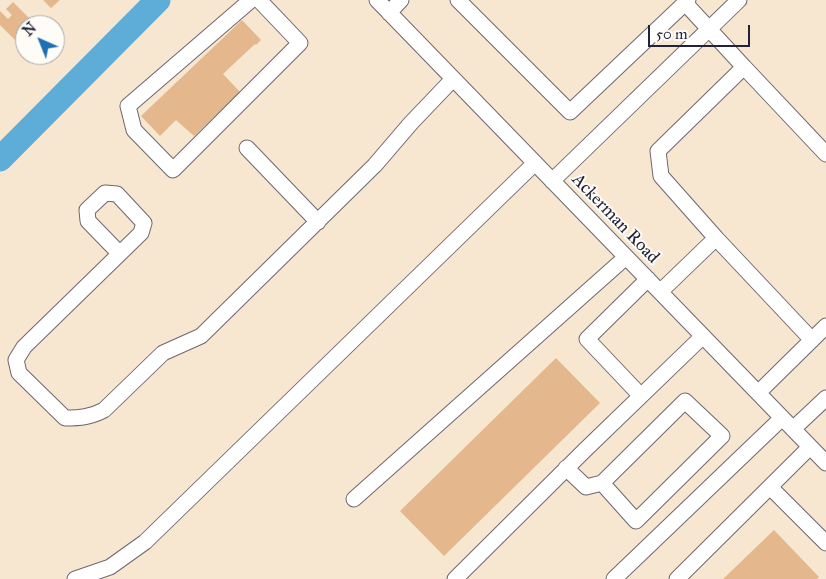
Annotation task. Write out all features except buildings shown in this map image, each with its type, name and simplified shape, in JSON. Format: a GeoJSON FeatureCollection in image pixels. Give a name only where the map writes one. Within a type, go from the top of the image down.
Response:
{"type":"FeatureCollection","features":[{"type":"Feature","properties":{"kind":"street"},"geometry":{"type":"LineString","coordinates":[[250,0],[128,106],[134,130],[173,170],[300,43],[259,0]]}},
{"type":"Feature","properties":{"kind":"street","name":"Ackerman Road"},"geometry":{"type":"LineString","coordinates":[[377,0],[826,463]]}},
{"type":"Feature","properties":{"kind":"street"},"geometry":{"type":"LineString","coordinates":[[389,13],[401,0]]}},
{"type":"Feature","properties":{"kind":"street"},"geometry":{"type":"LineString","coordinates":[[458,0],[570,112],[686,1],[709,29],[826,154]]}},
{"type":"Feature","properties":{"kind":"street"},"geometry":{"type":"LineString","coordinates":[[552,181],[739,0]]}},
{"type":"Feature","properties":{"kind":"street"},"geometry":{"type":"LineString","coordinates":[[744,67],[658,151],[661,176],[715,237],[812,340]]}},
{"type":"Feature","properties":{"kind":"street"},"geometry":{"type":"LineString","coordinates":[[119,254],[24,347],[16,360],[19,373],[65,418],[83,418],[104,410],[163,353],[201,336],[376,165],[411,123],[453,79]]}},
{"type":"Feature","properties":{"kind":"street"},"geometry":{"type":"LineString","coordinates":[[247,148],[318,222]]}},
{"type":"Feature","properties":{"kind":"street"},"geometry":{"type":"LineString","coordinates":[[75,579],[110,567],[145,542],[535,163]]}},
{"type":"Feature","properties":{"kind":"street"},"geometry":{"type":"LineString","coordinates":[[660,292],[715,237]]}},
{"type":"Feature","properties":{"kind":"street"},"geometry":{"type":"LineString","coordinates":[[354,500],[626,257]]}},
{"type":"Feature","properties":{"kind":"street"},"geometry":{"type":"LineString","coordinates":[[641,396],[587,339],[648,279]]}},
{"type":"Feature","properties":{"kind":"street"},"geometry":{"type":"LineString","coordinates":[[758,393],[826,326]]}},
{"type":"Feature","properties":{"kind":"street"},"geometry":{"type":"LineString","coordinates":[[455,579],[566,468],[703,336]]}},
{"type":"Feature","properties":{"kind":"street"},"geometry":{"type":"LineString","coordinates":[[793,430],[826,398]]}},
{"type":"Feature","properties":{"kind":"street"},"geometry":{"type":"LineString","coordinates":[[566,468],[586,487],[602,483],[685,400],[722,436],[636,521],[602,483]]}},
{"type":"Feature","properties":{"kind":"street"},"geometry":{"type":"LineString","coordinates":[[614,579],[782,418]]}},
{"type":"Feature","properties":{"kind":"street"},"geometry":{"type":"LineString","coordinates":[[677,579],[810,447]]}},
{"type":"Feature","properties":{"kind":"street"},"geometry":{"type":"LineString","coordinates":[[770,487],[826,543]]}},
{"type":"Feature","properties":{"kind":"waterway"},"geometry":{"type":"LineString","coordinates":[[0,159],[158,0]]}}]}
